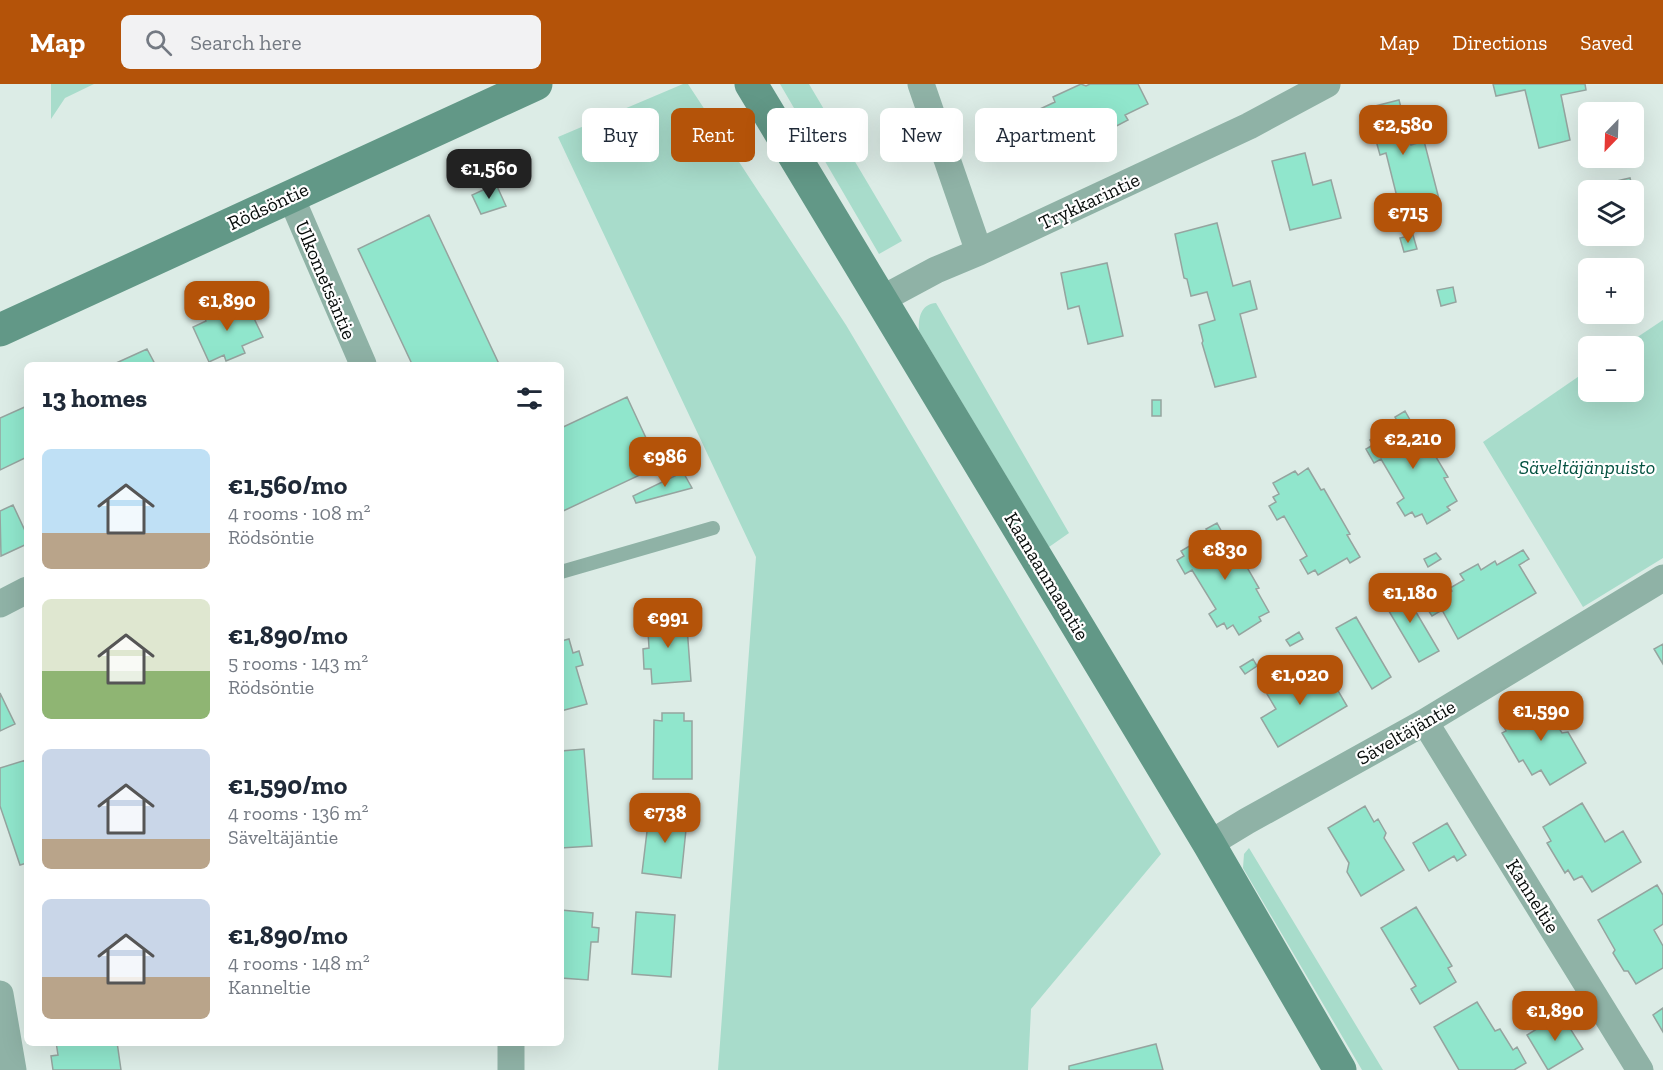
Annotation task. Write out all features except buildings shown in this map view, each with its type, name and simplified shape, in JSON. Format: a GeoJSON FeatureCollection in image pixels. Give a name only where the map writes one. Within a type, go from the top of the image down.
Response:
{"type":"FeatureCollection","features":[{"type":"Feature","properties":{"kind":"street","name":"Rödsöntie"},"geometry":{"type":"LineString","coordinates":[[0,330],[536,84]]}},
{"type":"Feature","properties":{"kind":"street","name":"Kaanaanmaantie"},"geometry":{"type":"LineString","coordinates":[[751,84],[1209,844],[1340,1070]]}},
{"type":"Feature","properties":{"kind":"street"},"geometry":{"type":"LineString","coordinates":[[921,84],[980,252]]}},
{"type":"Feature","properties":{"kind":"street","name":"Trykkarintie"},"geometry":{"type":"LineString","coordinates":[[882,299],[936,270],[980,252],[1250,126],[1327,84]]}},
{"type":"Feature","properties":{"kind":"street","name":"Ulkometsäntie"},"geometry":{"type":"LineString","coordinates":[[290,195],[362,362]]}},
{"type":"Feature","properties":{"kind":"street","name":"Säveltäjäntie"},"geometry":{"type":"LineString","coordinates":[[1209,844],[1425,722],[1663,578]]}},
{"type":"Feature","properties":{"kind":"street"},"geometry":{"type":"LineString","coordinates":[[0,603],[24,591]]}},
{"type":"Feature","properties":{"kind":"street","name":"Kanneltie"},"geometry":{"type":"LineString","coordinates":[[1425,722],[1640,1070]]}},
{"type":"Feature","properties":{"kind":"street"},"geometry":{"type":"LineString","coordinates":[[0,994],[13,1070]]}},
{"type":"Feature","properties":{"kind":"street"},"geometry":{"type":"LineString","coordinates":[[511,1046],[511,1070]]}},
{"type":"Feature","properties":{"kind":"lane"},"geometry":{"type":"LineString","coordinates":[[564,571],[713,528]]}},
{"type":"Feature","properties":{"kind":"green space"},"geometry":{"type":"Polygon","coordinates":[[[51,84],[94,84],[65,98],[51,119],[51,84]]]}},
{"type":"Feature","properties":{"kind":"green space"},"geometry":{"type":"Polygon","coordinates":[[[683,84],[688,84],[704,108],[671,108],[671,162],[739,162],[846,325],[1161,854],[1031,1009],[1028,1070],[718,1070],[756,557],[558,137],[582,127],[582,162],[659,162],[659,108],[626,108],[683,84]]]}},
{"type":"Feature","properties":{"kind":"green space"},"geometry":{"type":"Polygon","coordinates":[[[780,84],[809,84],[823,108],[794,108],[780,84]]]}},
{"type":"Feature","properties":{"kind":"green space"},"geometry":{"type":"Polygon","coordinates":[[[825,162],[855,162],[902,241],[879,254],[825,162]]]}},
{"type":"Feature","properties":{"kind":"green space"},"geometry":{"type":"Polygon","coordinates":[[[936,303],[1069,533],[1049,547],[919,331],[921,312],[927,306],[936,303]]]}},
{"type":"Feature","properties":{"kind":"green space","name":"Säveltäjänpuisto"},"geometry":{"type":"Polygon","coordinates":[[[1663,320],[1663,558],[1583,607],[1483,442],[1578,377],[1578,402],[1644,402],[1644,336],[1639,336],[1663,320]]]}},
{"type":"Feature","properties":{"kind":"green space"},"geometry":{"type":"Polygon","coordinates":[[[1249,848],[1383,1070],[1362,1070],[1243,868],[1244,854],[1249,848]]]}}]}
